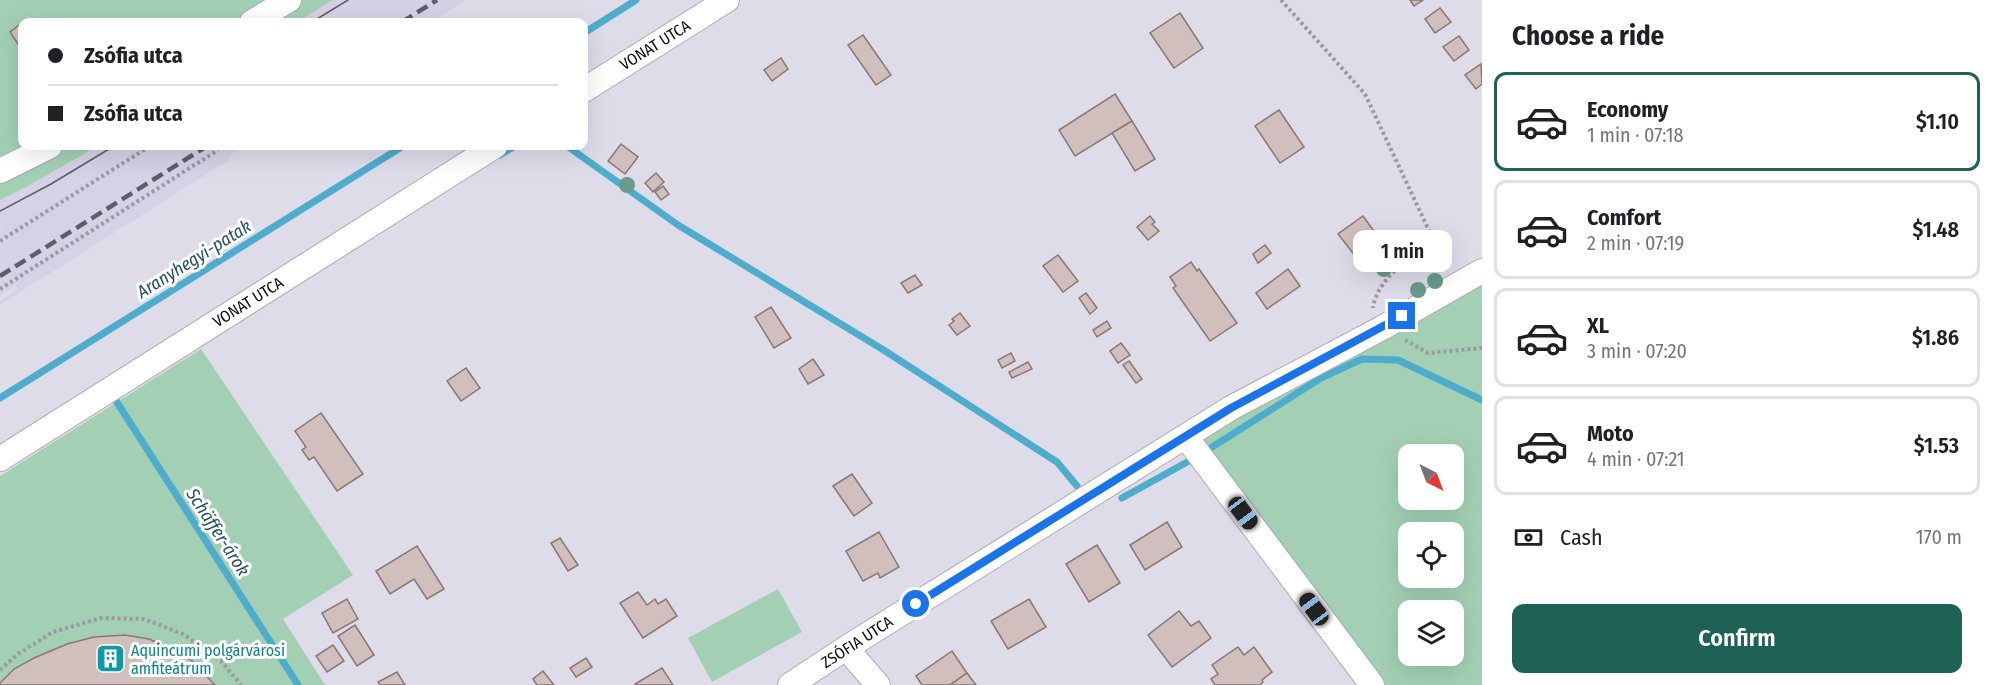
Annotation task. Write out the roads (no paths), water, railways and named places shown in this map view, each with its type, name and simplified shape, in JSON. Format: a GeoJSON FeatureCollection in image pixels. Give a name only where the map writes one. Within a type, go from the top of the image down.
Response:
{"type":"FeatureCollection","features":[{"type":"Feature","properties":{"kind":"street"},"geometry":{"type":"LineString","coordinates":[[259,18],[289,0]]}},
{"type":"Feature","properties":{"kind":"street","name":"VONAT UTCA"},"geometry":{"type":"LineString","coordinates":[[588,87],[727,0]]}},
{"type":"Feature","properties":{"kind":"street"},"geometry":{"type":"LineString","coordinates":[[0,171],[42,150]]}},
{"type":"Feature","properties":{"kind":"street","name":"VONAT UTCA"},"geometry":{"type":"LineString","coordinates":[[0,459],[489,150]]}},
{"type":"Feature","properties":{"kind":"street","name":"ZSÓFIA UTCA"},"geometry":{"type":"LineString","coordinates":[[790,685],[1231,408],[1482,272]]}},
{"type":"Feature","properties":{"kind":"street"},"geometry":{"type":"LineString","coordinates":[[1186,437],[1372,685]]}},
{"type":"Feature","properties":{"kind":"street"},"geometry":{"type":"LineString","coordinates":[[846,648],[878,685]]}},
{"type":"Feature","properties":{"kind":"waterway","name":"Aranyhegyi-patak"},"geometry":{"type":"LineString","coordinates":[[588,30],[636,0]]}},
{"type":"Feature","properties":{"kind":"waterway","name":"Aranyhegyi-patak"},"geometry":{"type":"LineString","coordinates":[[0,398],[397,150]]}},
{"type":"Feature","properties":{"kind":"waterway"},"geometry":{"type":"LineString","coordinates":[[500,155],[508,150]]}},
{"type":"Feature","properties":{"kind":"waterway"},"geometry":{"type":"LineString","coordinates":[[573,150],[678,225],[882,349],[1057,462],[1077,486]]}},
{"type":"Feature","properties":{"kind":"waterway"},"geometry":{"type":"LineString","coordinates":[[1209,449],[1321,378],[1362,359],[1398,360],[1482,400]]}},
{"type":"Feature","properties":{"kind":"waterway","name":"Schäffer-árok"},"geometry":{"type":"LineString","coordinates":[[113,396],[298,685]]}},
{"type":"Feature","properties":{"kind":"waterway"},"geometry":{"type":"LineString","coordinates":[[1122,498],[1189,461]]}},
{"type":"Feature","properties":{"kind":"tram line"},"geometry":{"type":"LineString","coordinates":[[319,18],[348,0]]}},
{"type":"Feature","properties":{"kind":"tram line"},"geometry":{"type":"LineString","coordinates":[[0,211],[107,150]]}},
{"type":"Feature","properties":{"kind":"railway"},"geometry":{"type":"LineString","coordinates":[[408,18],[437,0]]}},
{"type":"Feature","properties":{"kind":"railway"},"geometry":{"type":"LineString","coordinates":[[0,276],[201,150]]}},
{"type":"Feature","properties":{"kind":"place","name":"Aquincumi polgárvárosi amfiteátrum"},"geometry":{"type":"Point","coordinates":[110,659]}}]}
